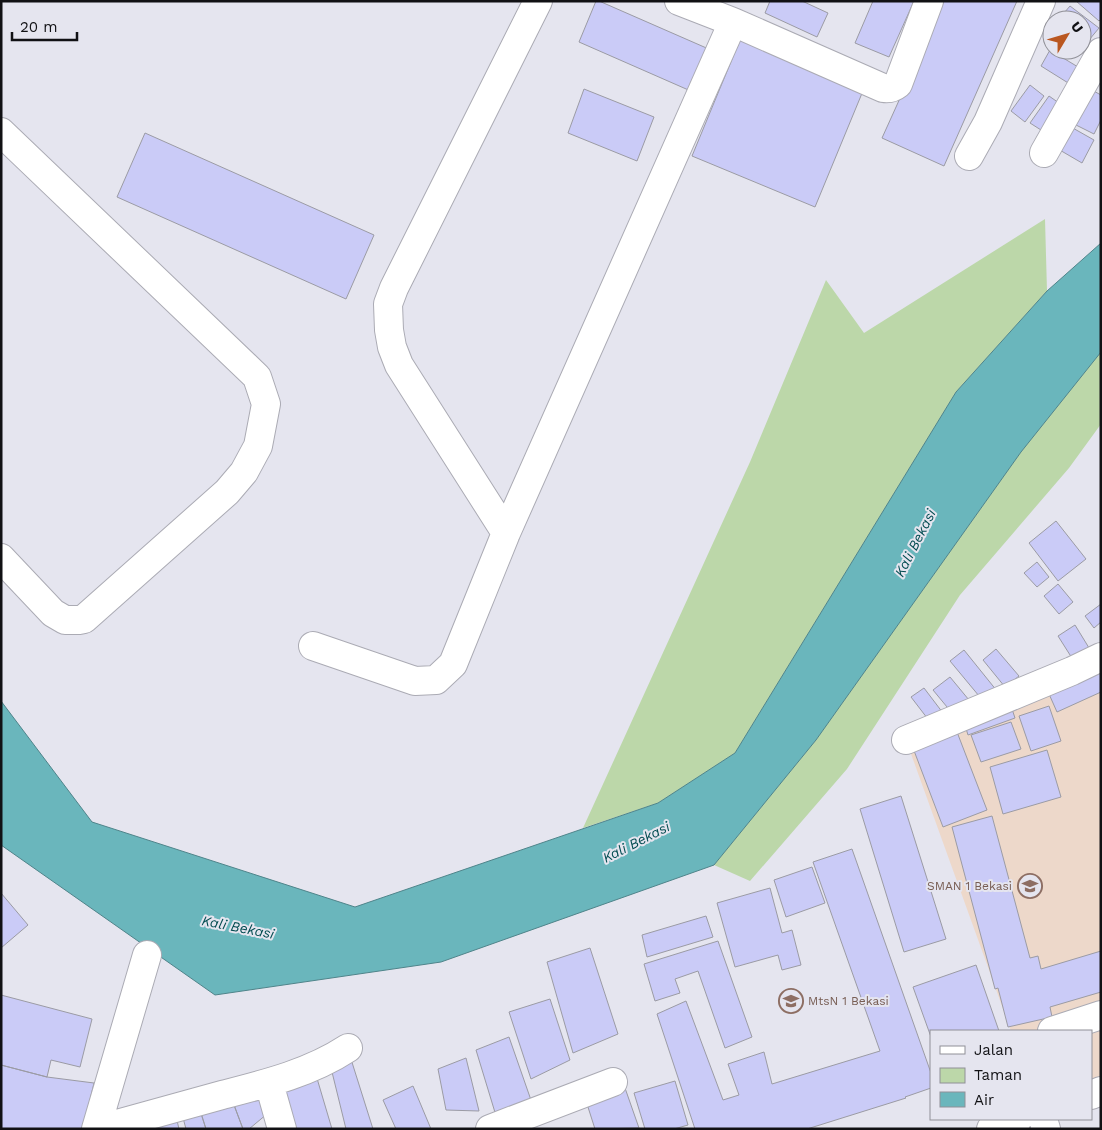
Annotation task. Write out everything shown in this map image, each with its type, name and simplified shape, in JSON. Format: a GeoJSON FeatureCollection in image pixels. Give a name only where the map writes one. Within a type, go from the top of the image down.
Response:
{"type":"FeatureCollection","features":[{"type":"Feature","properties":{"kind":"street"},"geometry":{"type":"LineString","coordinates":[[506,533],[399,365],[392,347],[388,304],[394,288],[538,1]]}},
{"type":"Feature","properties":{"kind":"street"},"geometry":{"type":"LineString","coordinates":[[679,1],[733,22],[888,89],[898,84],[929,1]]}},
{"type":"Feature","properties":{"kind":"street"},"geometry":{"type":"LineString","coordinates":[[969,156],[988,122],[1041,1]]}},
{"type":"Feature","properties":{"kind":"street"},"geometry":{"type":"LineString","coordinates":[[313,646],[415,681],[436,680],[453,664],[506,533],[733,22]]}},
{"type":"Feature","properties":{"kind":"street"},"geometry":{"type":"LineString","coordinates":[[1044,153],[1101,52]]}},
{"type":"Feature","properties":{"kind":"street"},"geometry":{"type":"LineString","coordinates":[[1,132],[257,377],[266,404],[258,446],[244,472],[212,505],[84,619],[65,620],[53,613],[1,558]]}},
{"type":"Feature","properties":{"kind":"street"},"geometry":{"type":"LineString","coordinates":[[906,740],[1101,657]]}},
{"type":"Feature","properties":{"kind":"street"},"geometry":{"type":"LineString","coordinates":[[98,1129],[147,956]]}},
{"type":"Feature","properties":{"kind":"street"},"geometry":{"type":"LineString","coordinates":[[1055,1030],[1101,1015]]}},
{"type":"Feature","properties":{"kind":"street"},"geometry":{"type":"LineString","coordinates":[[98,1129],[269,1083],[318,1065],[348,1048]]}},
{"type":"Feature","properties":{"kind":"street"},"geometry":{"type":"LineString","coordinates":[[490,1129],[613,1082]]}},
{"type":"Feature","properties":{"kind":"street"},"geometry":{"type":"LineString","coordinates":[[269,1083],[282,1129]]}},
{"type":"Feature","properties":{"kind":"shaded area","name":"SMAN 1 Bekasi"},"geometry":{"type":"Polygon","coordinates":[[[1101,657],[1101,1091],[1092,1095],[1092,1030],[1011,1030],[906,740],[1101,657]]]}},
{"type":"Feature","properties":{"kind":"green space"},"geometry":{"type":"Polygon","coordinates":[[[1045,219],[1047,291],[956,392],[735,753],[658,803],[583,828],[750,462],[826,280],[864,333],[1045,219]]]}},
{"type":"Feature","properties":{"kind":"green space"},"geometry":{"type":"Polygon","coordinates":[[[1101,352],[1101,424],[1069,468],[960,595],[847,769],[750,881],[714,865],[816,740],[1021,452],[1101,352]]]}},
{"type":"Feature","properties":{"kind":"water","name":"Kali Bekasi"},"geometry":{"type":"Polygon","coordinates":[[[1101,243],[1101,352],[1021,452],[816,740],[714,865],[441,962],[215,995],[1,845],[1,701],[92,822],[355,907],[658,803],[735,753],[956,392],[1047,291],[1101,243]]]}},
{"type":"Feature","properties":{"kind":"building"},"geometry":{"type":"Polygon","coordinates":[[[596,1],[711,50],[693,92],[579,42],[596,1]]]}},
{"type":"Feature","properties":{"kind":"building"},"geometry":{"type":"Polygon","coordinates":[[[770,1],[802,1],[828,13],[817,37],[765,13],[770,1]]]}},
{"type":"Feature","properties":{"kind":"building"},"geometry":{"type":"Polygon","coordinates":[[[873,1],[914,1],[889,57],[855,43],[873,1]]]}},
{"type":"Feature","properties":{"kind":"building"},"geometry":{"type":"Polygon","coordinates":[[[944,1],[1017,1],[944,166],[882,138],[944,1]]]}},
{"type":"Feature","properties":{"kind":"building"},"geometry":{"type":"Polygon","coordinates":[[[1076,1],[1101,1],[1101,19],[1099,21],[1092,15],[1092,10],[1086,10],[1076,1]]]}},
{"type":"Feature","properties":{"kind":"building"},"geometry":{"type":"Polygon","coordinates":[[[1070,6],[1075,10],[1067,10],[1070,6]]]}},
{"type":"Feature","properties":{"kind":"building"},"geometry":{"type":"Polygon","coordinates":[[[1092,23],[1099,28],[1092,36],[1092,23]]]}},
{"type":"Feature","properties":{"kind":"building"},"geometry":{"type":"Polygon","coordinates":[[[742,35],[865,86],[815,207],[692,156],[742,35]]]}},
{"type":"Feature","properties":{"kind":"building"},"geometry":{"type":"Polygon","coordinates":[[[1044,60],[1066,60],[1083,70],[1073,86],[1041,66],[1044,60]]]}},
{"type":"Feature","properties":{"kind":"building"},"geometry":{"type":"Polygon","coordinates":[[[1030,85],[1044,96],[1025,122],[1011,111],[1030,85]]]}},
{"type":"Feature","properties":{"kind":"building"},"geometry":{"type":"Polygon","coordinates":[[[584,89],[654,117],[637,161],[568,133],[584,89]]]}},
{"type":"Feature","properties":{"kind":"building"},"geometry":{"type":"Polygon","coordinates":[[[1090,89],[1101,95],[1101,120],[1094,134],[1072,123],[1090,89]]]}},
{"type":"Feature","properties":{"kind":"building"},"geometry":{"type":"Polygon","coordinates":[[[1049,96],[1059,103],[1041,130],[1030,123],[1049,96]]]}},
{"type":"Feature","properties":{"kind":"building"},"geometry":{"type":"Polygon","coordinates":[[[1071,127],[1094,140],[1082,163],[1058,149],[1071,127]]]}},
{"type":"Feature","properties":{"kind":"building"},"geometry":{"type":"Polygon","coordinates":[[[145,133],[374,235],[346,299],[117,197],[145,133]]]}},
{"type":"Feature","properties":{"kind":"building"},"geometry":{"type":"Polygon","coordinates":[[[1056,521],[1086,559],[1058,581],[1029,543],[1056,521]]]}},
{"type":"Feature","properties":{"kind":"building"},"geometry":{"type":"Polygon","coordinates":[[[1037,562],[1049,577],[1037,587],[1024,573],[1037,562]]]}},
{"type":"Feature","properties":{"kind":"building"},"geometry":{"type":"Polygon","coordinates":[[[1058,584],[1073,602],[1059,614],[1044,596],[1058,584]]]}},
{"type":"Feature","properties":{"kind":"building"},"geometry":{"type":"Polygon","coordinates":[[[1101,604],[1101,622],[1094,628],[1085,616],[1101,604]]]}},
{"type":"Feature","properties":{"kind":"building"},"geometry":{"type":"Polygon","coordinates":[[[1075,625],[1094,656],[1077,666],[1058,636],[1075,625]]]}},
{"type":"Feature","properties":{"kind":"building"},"geometry":{"type":"Polygon","coordinates":[[[996,649],[1019,676],[1005,687],[983,660],[996,649]]]}},
{"type":"Feature","properties":{"kind":"building"},"geometry":{"type":"Polygon","coordinates":[[[964,650],[997,691],[984,702],[950,661],[964,650]]]}},
{"type":"Feature","properties":{"kind":"building"},"geometry":{"type":"Polygon","coordinates":[[[1101,671],[1101,692],[1057,712],[1049,694],[1101,671]]]}},
{"type":"Feature","properties":{"kind":"building"},"geometry":{"type":"Polygon","coordinates":[[[950,677],[969,700],[952,713],[933,690],[950,677]]]}},
{"type":"Feature","properties":{"kind":"building"},"geometry":{"type":"Polygon","coordinates":[[[924,688],[946,717],[934,727],[911,697],[924,688]]]}},
{"type":"Feature","properties":{"kind":"building"},"geometry":{"type":"Polygon","coordinates":[[[1011,706],[1015,718],[968,735],[964,722],[1011,706]]]}},
{"type":"Feature","properties":{"kind":"building"},"geometry":{"type":"Polygon","coordinates":[[[1049,706],[1061,741],[1031,751],[1019,716],[1049,706]]]}},
{"type":"Feature","properties":{"kind":"building"},"geometry":{"type":"Polygon","coordinates":[[[1011,722],[1021,749],[981,762],[971,735],[1011,722]]]}},
{"type":"Feature","properties":{"kind":"building"},"geometry":{"type":"Polygon","coordinates":[[[957,732],[987,810],[943,827],[913,748],[957,732]]]}},
{"type":"Feature","properties":{"kind":"building"},"geometry":{"type":"Polygon","coordinates":[[[1047,750],[1061,797],[1003,814],[990,767],[1047,750]]]}},
{"type":"Feature","properties":{"kind":"building"},"geometry":{"type":"Polygon","coordinates":[[[901,796],[946,939],[904,952],[860,809],[901,796]]]}},
{"type":"Feature","properties":{"kind":"building"},"geometry":{"type":"Polygon","coordinates":[[[992,816],[1030,958],[1038,956],[1041,969],[1101,951],[1101,992],[1050,1007],[1052,1017],[1008,1027],[998,988],[995,989],[952,827],[992,816]]]}},
{"type":"Feature","properties":{"kind":"building","name":"MtsN 1 Bekasi"},"geometry":{"type":"Polygon","coordinates":[[[852,849],[930,1070],[930,1088],[906,1098],[807,1129],[695,1129],[657,1014],[686,1001],[723,1100],[739,1095],[728,1064],[764,1052],[772,1084],[880,1051],[813,862],[852,849]]]}},
{"type":"Feature","properties":{"kind":"building"},"geometry":{"type":"Polygon","coordinates":[[[812,867],[825,903],[786,917],[774,880],[812,867]]]}},
{"type":"Feature","properties":{"kind":"building","name":"MtsN 1 Bekasi"},"geometry":{"type":"Polygon","coordinates":[[[770,888],[782,933],[792,930],[801,965],[782,970],[778,955],[735,967],[717,903],[770,888]]]}},
{"type":"Feature","properties":{"kind":"building"},"geometry":{"type":"Polygon","coordinates":[[[1,893],[28,925],[1,948],[1,893]]]}},
{"type":"Feature","properties":{"kind":"building"},"geometry":{"type":"Polygon","coordinates":[[[706,916],[713,937],[647,957],[642,935],[706,916]]]}},
{"type":"Feature","properties":{"kind":"building"},"geometry":{"type":"Polygon","coordinates":[[[718,941],[752,1037],[725,1048],[698,971],[675,979],[680,993],[655,1001],[644,964],[718,941]]]}},
{"type":"Feature","properties":{"kind":"building"},"geometry":{"type":"Polygon","coordinates":[[[590,948],[618,1034],[573,1053],[547,962],[590,948]]]}},
{"type":"Feature","properties":{"kind":"building"},"geometry":{"type":"Polygon","coordinates":[[[976,965],[999,1030],[930,1030],[930,1034],[913,987],[976,965]]]}},
{"type":"Feature","properties":{"kind":"building"},"geometry":{"type":"Polygon","coordinates":[[[1,995],[92,1019],[80,1067],[51,1060],[47,1077],[1,1065],[1,995]]]}},
{"type":"Feature","properties":{"kind":"building"},"geometry":{"type":"Polygon","coordinates":[[[550,999],[570,1060],[531,1079],[509,1012],[550,999]]]}},
{"type":"Feature","properties":{"kind":"building"},"geometry":{"type":"Polygon","coordinates":[[[509,1037],[532,1103],[497,1119],[476,1050],[509,1037]]]}},
{"type":"Feature","properties":{"kind":"building"},"geometry":{"type":"Polygon","coordinates":[[[350,1056],[373,1129],[346,1129],[332,1072],[350,1056]]]}},
{"type":"Feature","properties":{"kind":"building"},"geometry":{"type":"Polygon","coordinates":[[[466,1058],[479,1111],[446,1110],[438,1069],[466,1058]]]}},
{"type":"Feature","properties":{"kind":"building"},"geometry":{"type":"Polygon","coordinates":[[[1,1065],[47,1077],[94,1083],[83,1129],[1,1129],[1,1065]]]}},
{"type":"Feature","properties":{"kind":"building"},"geometry":{"type":"Polygon","coordinates":[[[316,1075],[332,1129],[293,1129],[282,1087],[316,1075]]]}},
{"type":"Feature","properties":{"kind":"building"},"geometry":{"type":"Polygon","coordinates":[[[675,1081],[688,1125],[674,1129],[645,1129],[634,1093],[675,1081]]]}},
{"type":"Feature","properties":{"kind":"building"},"geometry":{"type":"Polygon","coordinates":[[[413,1086],[431,1129],[396,1129],[383,1100],[413,1086]]]}},
{"type":"Feature","properties":{"kind":"building"},"geometry":{"type":"Polygon","coordinates":[[[625,1088],[639,1128],[595,1129],[587,1104],[625,1088]]]}},
{"type":"Feature","properties":{"kind":"building"},"geometry":{"type":"Polygon","coordinates":[[[258,1091],[267,1114],[249,1129],[243,1129],[231,1097],[258,1091]]]}},
{"type":"Feature","properties":{"kind":"building"},"geometry":{"type":"Polygon","coordinates":[[[231,1097],[243,1129],[206,1129],[199,1107],[231,1097]]]}},
{"type":"Feature","properties":{"kind":"building"},"geometry":{"type":"Polygon","coordinates":[[[199,1107],[206,1129],[186,1129],[182,1114],[199,1107]]]}},
{"type":"Feature","properties":{"kind":"building"},"geometry":{"type":"Polygon","coordinates":[[[175,1112],[179,1129],[150,1129],[175,1112]]]}},
{"type":"Feature","properties":{"kind":"place","name":"SMAN 1 Bekasi"},"geometry":{"type":"Point","coordinates":[1030,886]}},
{"type":"Feature","properties":{"kind":"place","name":"MtsN 1 Bekasi"},"geometry":{"type":"Point","coordinates":[791,1001]}}]}
